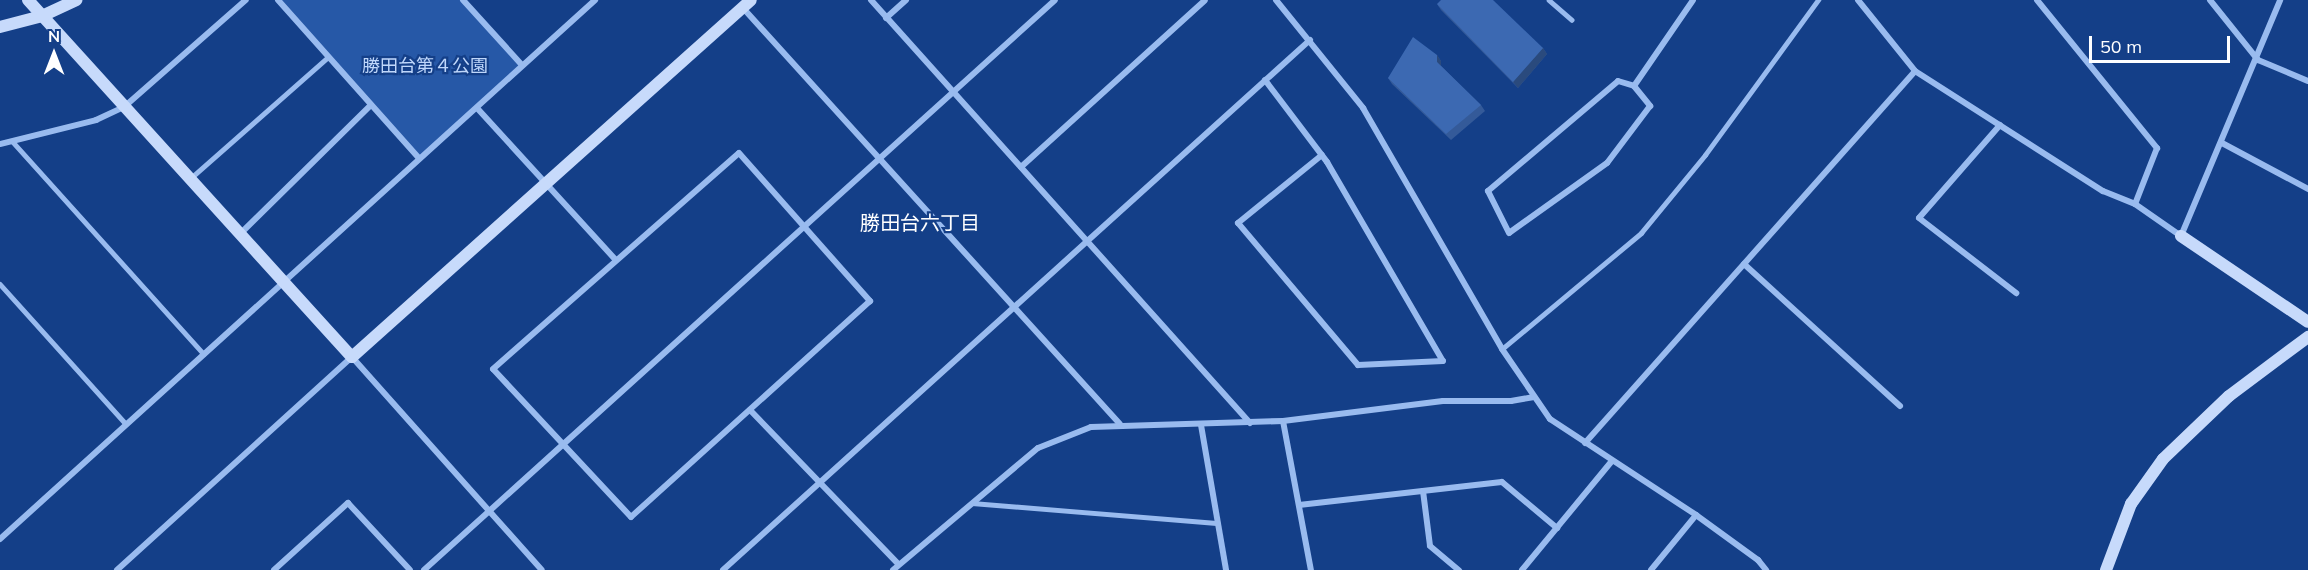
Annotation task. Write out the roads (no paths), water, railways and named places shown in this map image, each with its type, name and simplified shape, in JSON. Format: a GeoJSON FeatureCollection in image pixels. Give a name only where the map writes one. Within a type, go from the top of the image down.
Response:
{"type":"FeatureCollection","features":[{"type":"Feature","properties":{"kind":"street"},"geometry":{"type":"LineString","coordinates":[[28,0],[542,570]]}},
{"type":"Feature","properties":{"kind":"street"},"geometry":{"type":"LineString","coordinates":[[0,27],[42,16],[77,0]]}},
{"type":"Feature","properties":{"kind":"street"},"geometry":{"type":"LineString","coordinates":[[0,144],[96,120],[124,107],[246,0]]}},
{"type":"Feature","properties":{"kind":"street"},"geometry":{"type":"LineString","coordinates":[[278,0],[419,158]]}},
{"type":"Feature","properties":{"kind":"street"},"geometry":{"type":"LineString","coordinates":[[463,0],[522,65]]}},
{"type":"Feature","properties":{"kind":"street"},"geometry":{"type":"LineString","coordinates":[[0,539],[595,0]]}},
{"type":"Feature","properties":{"kind":"street"},"geometry":{"type":"LineString","coordinates":[[871,0],[1250,423]]}},
{"type":"Feature","properties":{"kind":"street"},"geometry":{"type":"LineString","coordinates":[[886,18],[906,0]]}},
{"type":"Feature","properties":{"kind":"street"},"geometry":{"type":"LineString","coordinates":[[424,570],[1055,0]]}},
{"type":"Feature","properties":{"kind":"street"},"geometry":{"type":"LineString","coordinates":[[1021,167],[1205,0]]}},
{"type":"Feature","properties":{"kind":"street"},"geometry":{"type":"LineString","coordinates":[[1276,0],[1363,108],[1502,349],[1550,419],[1611,462],[1696,515],[1758,560],[1766,570]]}},
{"type":"Feature","properties":{"kind":"street"},"geometry":{"type":"LineString","coordinates":[[1634,86],[1693,0]]}},
{"type":"Feature","properties":{"kind":"street"},"geometry":{"type":"LineString","coordinates":[[1858,0],[1915,71],[2103,191],[2135,204],[2308,322]]}},
{"type":"Feature","properties":{"kind":"street"},"geometry":{"type":"LineString","coordinates":[[2037,0],[2157,147],[2135,204]]}},
{"type":"Feature","properties":{"kind":"street"},"geometry":{"type":"LineString","coordinates":[[2210,0],[2258,60],[2308,81]]}},
{"type":"Feature","properties":{"kind":"street"},"geometry":{"type":"LineString","coordinates":[[2181,236],[2258,60],[2280,0]]}},
{"type":"Feature","properties":{"kind":"street"},"geometry":{"type":"LineString","coordinates":[[117,570],[352,357],[550,184],[743,3],[1013,308],[1120,424]]}},
{"type":"Feature","properties":{"kind":"street"},"geometry":{"type":"LineString","coordinates":[[723,570],[1310,40]]}},
{"type":"Feature","properties":{"kind":"street"},"geometry":{"type":"LineString","coordinates":[[1585,443],[1915,71]]}},
{"type":"Feature","properties":{"kind":"street"},"geometry":{"type":"LineString","coordinates":[[1265,80],[1322,155],[1327,162],[1443,361],[1358,365],[1238,223],[1322,155]]}},
{"type":"Feature","properties":{"kind":"street"},"geometry":{"type":"LineString","coordinates":[[1618,81],[1634,86],[1650,106],[1607,163],[1509,233],[1488,191],[1618,81]]}},
{"type":"Feature","properties":{"kind":"street"},"geometry":{"type":"LineString","coordinates":[[240,234],[371,105]]}},
{"type":"Feature","properties":{"kind":"street"},"geometry":{"type":"LineString","coordinates":[[477,108],[550,184],[616,260]]}},
{"type":"Feature","properties":{"kind":"street"},"geometry":{"type":"LineString","coordinates":[[2000,125],[1919,218],[2016,293]]}},
{"type":"Feature","properties":{"kind":"street"},"geometry":{"type":"LineString","coordinates":[[2222,143],[2308,189]]}},
{"type":"Feature","properties":{"kind":"street"},"geometry":{"type":"LineString","coordinates":[[739,153],[806,227],[870,301],[631,517],[493,369],[739,153]]}},
{"type":"Feature","properties":{"kind":"street"},"geometry":{"type":"LineString","coordinates":[[1744,264],[1900,406]]}},
{"type":"Feature","properties":{"kind":"street"},"geometry":{"type":"LineString","coordinates":[[2106,570],[2131,504],[2163,459],[2229,396],[2308,337]]}},
{"type":"Feature","properties":{"kind":"street"},"geometry":{"type":"LineString","coordinates":[[892,570],[1038,448],[1091,427],[1120,424],[1201,425],[1283,421],[1443,401],[1511,401],[1533,397]]}},
{"type":"Feature","properties":{"kind":"street"},"geometry":{"type":"LineString","coordinates":[[750,410],[898,564]]}},
{"type":"Feature","properties":{"kind":"street"},"geometry":{"type":"LineString","coordinates":[[1283,421],[1311,570]]}},
{"type":"Feature","properties":{"kind":"street"},"geometry":{"type":"LineString","coordinates":[[1201,425],[1216,523],[1226,570]]}},
{"type":"Feature","properties":{"kind":"street"},"geometry":{"type":"LineString","coordinates":[[1522,570],[1611,462]]}},
{"type":"Feature","properties":{"kind":"street"},"geometry":{"type":"LineString","coordinates":[[1299,505],[1502,482],[1557,528]]}},
{"type":"Feature","properties":{"kind":"street"},"geometry":{"type":"LineString","coordinates":[[1423,491],[1430,546],[1459,570]]}},
{"type":"Feature","properties":{"kind":"street"},"geometry":{"type":"LineString","coordinates":[[274,570],[348,503],[410,570]]}},
{"type":"Feature","properties":{"kind":"street"},"geometry":{"type":"LineString","coordinates":[[1651,570],[1696,515]]}},
{"type":"Feature","properties":{"kind":"lane"},"geometry":{"type":"LineString","coordinates":[[1549,0],[1572,20]]}},
{"type":"Feature","properties":{"kind":"lane"},"geometry":{"type":"LineString","coordinates":[[1502,349],[1641,233],[1705,155],[1818,0]]}},
{"type":"Feature","properties":{"kind":"lane"},"geometry":{"type":"LineString","coordinates":[[190,179],[328,57]]}},
{"type":"Feature","properties":{"kind":"lane"},"geometry":{"type":"LineString","coordinates":[[12,142],[204,354]]}},
{"type":"Feature","properties":{"kind":"lane"},"geometry":{"type":"LineString","coordinates":[[0,284],[126,424]]}},
{"type":"Feature","properties":{"kind":"lane"},"geometry":{"type":"LineString","coordinates":[[972,503],[1216,523]]}},
{"type":"Feature","properties":{"kind":"district","name":"勝田台六丁目"},"geometry":{"type":"Point","coordinates":[920,222]}},
{"type":"Feature","properties":{"kind":"park label","name":"勝田台第４公園"},"geometry":{"type":"Point","coordinates":[425,66]}}]}
